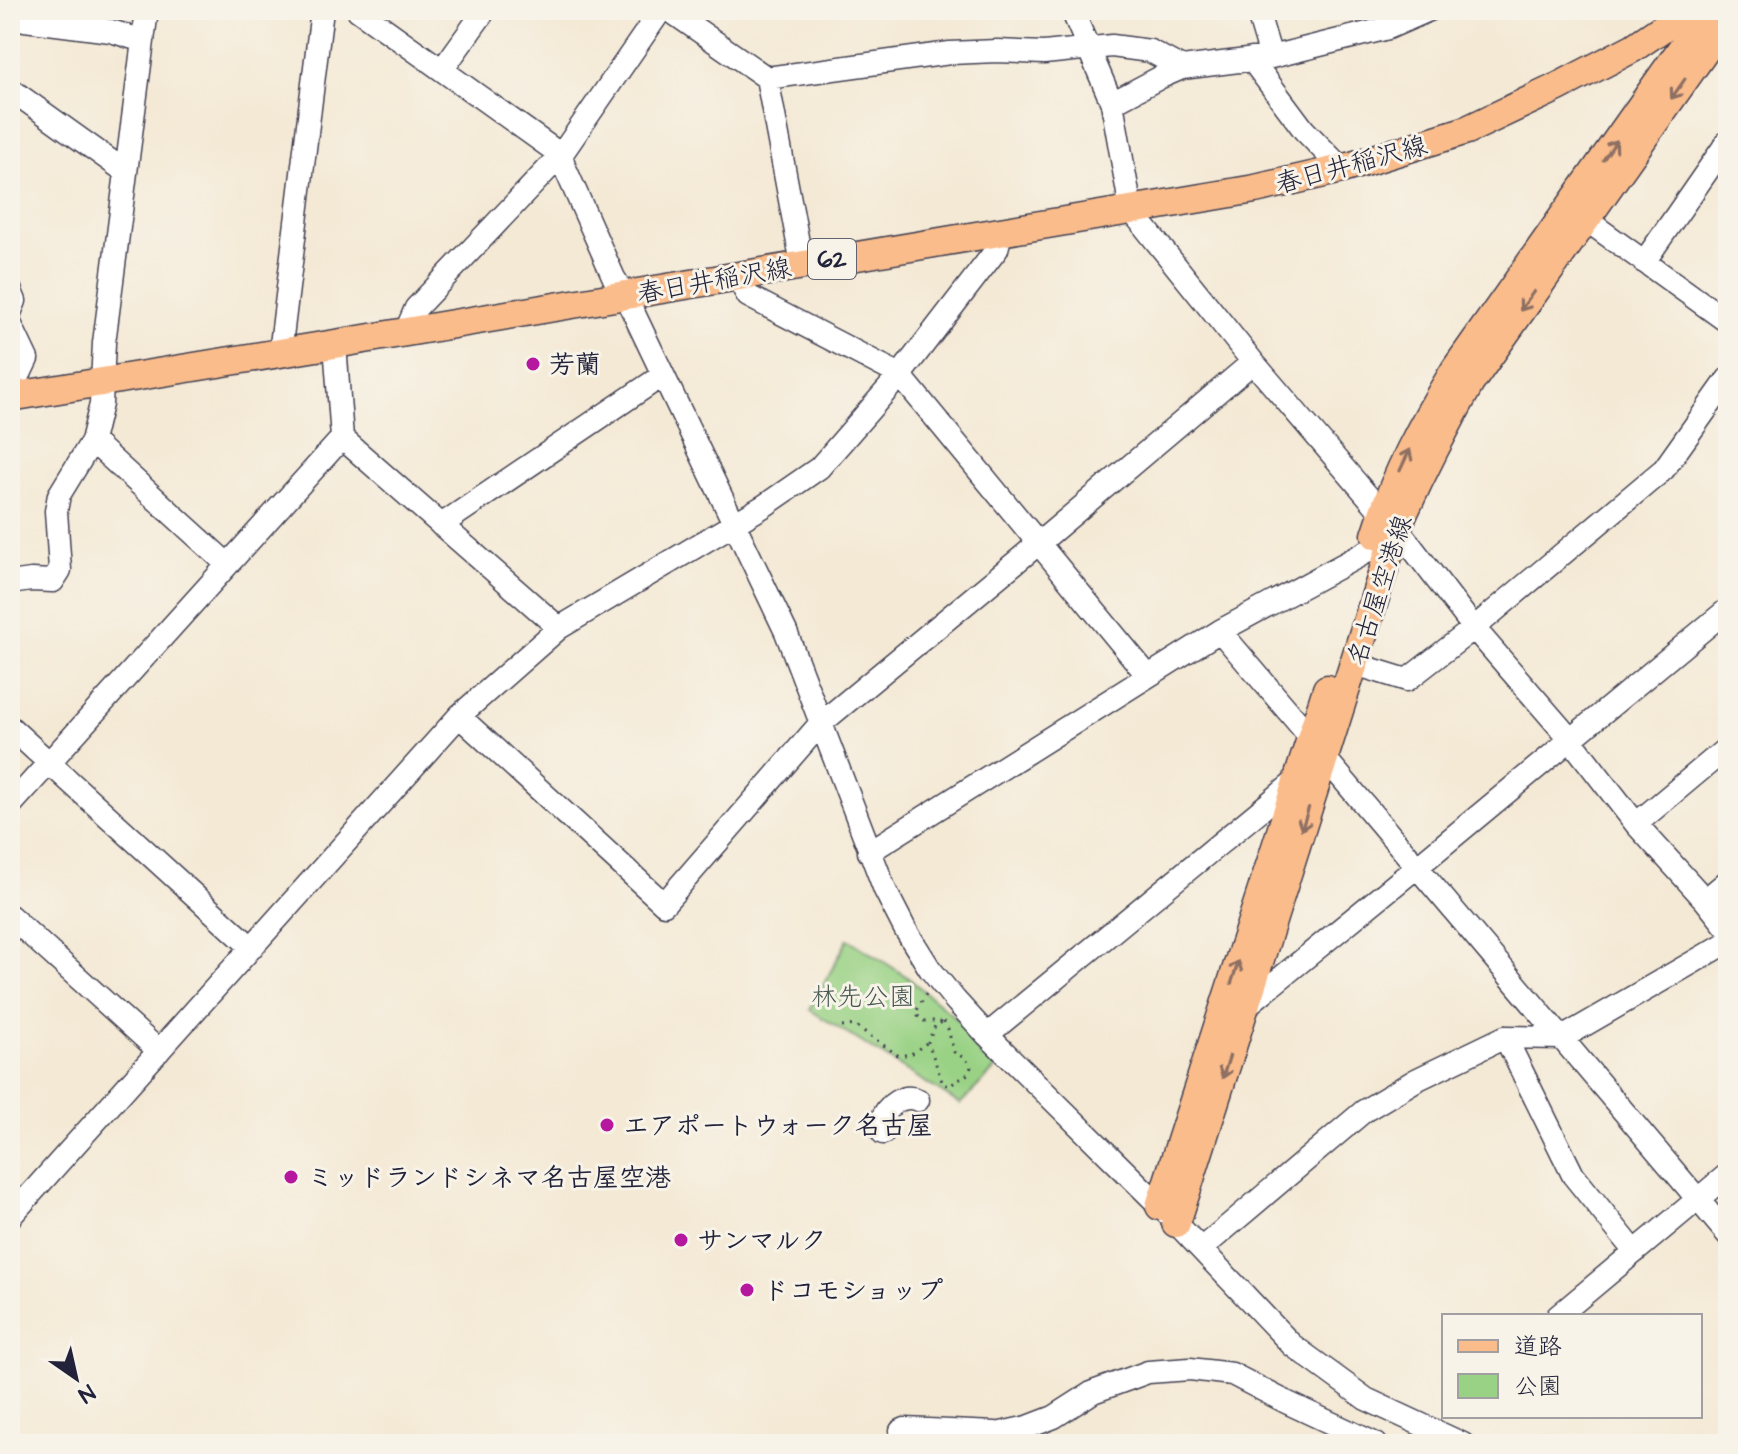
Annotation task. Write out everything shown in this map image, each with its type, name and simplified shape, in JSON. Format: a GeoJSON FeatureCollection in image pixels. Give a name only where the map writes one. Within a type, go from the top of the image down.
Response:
{"type":"FeatureCollection","features":[{"type":"Feature","properties":{"kind":"main road","name":"春日井稲沢線"},"geometry":{"type":"LineString","coordinates":[[14,396],[1255,189],[1342,169],[1467,130],[1633,48],[1709,19]]}},
{"type":"Feature","properties":{"kind":"main road","name":"名古屋空港線"},"geometry":{"type":"LineString","coordinates":[[1168,1215],[1245,1007],[1372,549],[1470,383],[1585,219],[1709,19]]}},
{"type":"Feature","properties":{"kind":"main road","name":"名古屋空港線"},"geometry":{"type":"LineString","coordinates":[[1168,1215],[1297,780],[1318,748],[1355,664],[1390,521],[1396,480],[1422,423],[1455,370],[1709,19]]}},
{"type":"Feature","properties":{"kind":"street"},"geometry":{"type":"LineString","coordinates":[[10,583],[53,581],[60,570],[56,511],[59,495],[92,441],[101,404],[120,167],[147,10]]}},
{"type":"Feature","properties":{"kind":"street"},"geometry":{"type":"LineString","coordinates":[[280,353],[322,10]]}},
{"type":"Feature","properties":{"kind":"street"},"geometry":{"type":"LineString","coordinates":[[358,10],[561,155],[614,278],[625,295],[786,632],[885,890],[905,929],[939,979],[987,1035],[1168,1215],[1292,1345],[1366,1399],[1463,1444]]}},
{"type":"Feature","properties":{"kind":"street"},"geometry":{"type":"LineString","coordinates":[[442,70],[485,10]]}},
{"type":"Feature","properties":{"kind":"street"},"geometry":{"type":"LineString","coordinates":[[406,331],[416,308],[561,155],[661,10]]}},
{"type":"Feature","properties":{"kind":"street"},"geometry":{"type":"LineString","coordinates":[[669,10],[767,78],[950,53],[1044,53],[1112,46],[1150,51],[1182,68]]}},
{"type":"Feature","properties":{"kind":"street"},"geometry":{"type":"LineString","coordinates":[[1072,10],[1112,103],[1131,210],[1253,362],[1390,521],[1474,628],[1570,739],[1636,824],[1728,929]]}},
{"type":"Feature","properties":{"kind":"street"},"geometry":{"type":"LineString","coordinates":[[1257,10],[1261,58],[1304,130],[1342,169]]}},
{"type":"Feature","properties":{"kind":"street"},"geometry":{"type":"LineString","coordinates":[[1112,103],[1182,68],[1261,58],[1388,28],[1429,10]]}},
{"type":"Feature","properties":{"kind":"street"},"geometry":{"type":"LineString","coordinates":[[25,20],[111,31],[143,41]]}},
{"type":"Feature","properties":{"kind":"street"},"geometry":{"type":"LineString","coordinates":[[767,78],[802,264]]}},
{"type":"Feature","properties":{"kind":"street"},"geometry":{"type":"LineString","coordinates":[[10,89],[120,167]]}},
{"type":"Feature","properties":{"kind":"street"},"geometry":{"type":"LineString","coordinates":[[1644,262],[1728,141]]}},
{"type":"Feature","properties":{"kind":"street"},"geometry":{"type":"LineString","coordinates":[[1585,219],[1728,322]]}},
{"type":"Feature","properties":{"kind":"street"},"geometry":{"type":"LineString","coordinates":[[10,1217],[459,716],[559,628],[764,506],[819,468],[900,375],[997,249],[1001,233]]}},
{"type":"Feature","properties":{"kind":"street"},"geometry":{"type":"LineString","coordinates":[[736,275],[748,296],[900,375],[1148,676]]}},
{"type":"Feature","properties":{"kind":"street"},"geometry":{"type":"LineString","coordinates":[[10,289],[15,301],[10,313]]}},
{"type":"Feature","properties":{"kind":"street"},"geometry":{"type":"LineString","coordinates":[[10,323],[27,359],[17,380],[14,396]]}},
{"type":"Feature","properties":{"kind":"street"},"geometry":{"type":"LineString","coordinates":[[335,344],[342,438],[559,628]]}},
{"type":"Feature","properties":{"kind":"street"},"geometry":{"type":"LineString","coordinates":[[459,716],[664,904],[820,724],[1253,362]]}},
{"type":"Feature","properties":{"kind":"street"},"geometry":{"type":"LineString","coordinates":[[441,525],[663,375]]}},
{"type":"Feature","properties":{"kind":"street"},"geometry":{"type":"LineString","coordinates":[[1355,664],[1407,680],[1664,469],[1728,379]]}},
{"type":"Feature","properties":{"kind":"street"},"geometry":{"type":"LineString","coordinates":[[10,806],[342,438]]}},
{"type":"Feature","properties":{"kind":"street"},"geometry":{"type":"LineString","coordinates":[[92,441],[227,564]]}},
{"type":"Feature","properties":{"kind":"street"},"geometry":{"type":"LineString","coordinates":[[869,852],[1220,631],[1372,549]]}},
{"type":"Feature","properties":{"kind":"street"},"geometry":{"type":"LineString","coordinates":[[1245,1007],[1728,609]]}},
{"type":"Feature","properties":{"kind":"street"},"geometry":{"type":"LineString","coordinates":[[1220,631],[1728,1235]]}},
{"type":"Feature","properties":{"kind":"street"},"geometry":{"type":"LineString","coordinates":[[10,727],[251,947]]}},
{"type":"Feature","properties":{"kind":"street"},"geometry":{"type":"LineString","coordinates":[[1636,824],[1728,747]]}},
{"type":"Feature","properties":{"kind":"street"},"geometry":{"type":"LineString","coordinates":[[987,1035],[1297,780]]}},
{"type":"Feature","properties":{"kind":"street"},"geometry":{"type":"LineString","coordinates":[[1705,900],[1728,881]]}},
{"type":"Feature","properties":{"kind":"street"},"geometry":{"type":"LineString","coordinates":[[10,916],[159,1051]]}},
{"type":"Feature","properties":{"kind":"street"},"geometry":{"type":"LineString","coordinates":[[1201,1249],[1364,1111],[1416,1080],[1505,1037],[1562,1038],[1728,942]]}},
{"type":"Feature","properties":{"kind":"street"},"geometry":{"type":"LineString","coordinates":[[1505,1037],[1573,1175],[1635,1252]]}},
{"type":"Feature","properties":{"kind":"street"},"geometry":{"type":"LineString","coordinates":[[883,1133],[882,1122],[895,1103],[901,1098],[918,1100]]}},
{"type":"Feature","properties":{"kind":"street"},"geometry":{"type":"LineString","coordinates":[[1560,1314],[1728,1174]]}},
{"type":"Feature","properties":{"kind":"street"},"geometry":{"type":"LineString","coordinates":[[977,1444],[980,1440],[1054,1417],[1093,1392],[1148,1372],[1190,1369],[1232,1374],[1376,1444]]}},
{"type":"Feature","properties":{"kind":"street"},"geometry":{"type":"LineString","coordinates":[[1425,1426],[1442,1412]]}},
{"type":"Feature","properties":{"kind":"street"},"geometry":{"type":"LineString","coordinates":[[907,1444],[902,1441],[901,1431],[905,1429],[1001,1433]]}},
{"type":"Feature","properties":{"kind":"path"},"geometry":{"type":"LineString","coordinates":[[927,994],[917,1010],[918,1016],[924,1021],[944,1021]]}},
{"type":"Feature","properties":{"kind":"path"},"geometry":{"type":"LineString","coordinates":[[928,1042],[943,1084],[949,1086],[968,1074],[971,1067],[966,1059],[954,1052],[944,1021]]}},
{"type":"Feature","properties":{"kind":"path"},"geometry":{"type":"LineString","coordinates":[[842,1027],[855,1025],[899,1056],[911,1054],[928,1042],[935,1026],[944,1021]]}},
{"type":"Feature","properties":{"kind":"green space","name":"林先公園"},"geometry":{"type":"Polygon","coordinates":[[[848,939],[906,976],[1002,1062],[960,1104],[810,1010],[848,939]]]}},
{"type":"Feature","properties":{"kind":"place","name":"芳蘭"},"geometry":{"type":"Point","coordinates":[533,364]}},
{"type":"Feature","properties":{"kind":"place","name":"エアポートウォーク名古屋"},"geometry":{"type":"Point","coordinates":[607,1125]}},
{"type":"Feature","properties":{"kind":"place","name":"ミッドランドシネマ名古屋空港"},"geometry":{"type":"Point","coordinates":[291,1177]}},
{"type":"Feature","properties":{"kind":"place","name":"サンマルク"},"geometry":{"type":"Point","coordinates":[681,1240]}},
{"type":"Feature","properties":{"kind":"place","name":"ドコモショップ"},"geometry":{"type":"Point","coordinates":[747,1290]}}]}
